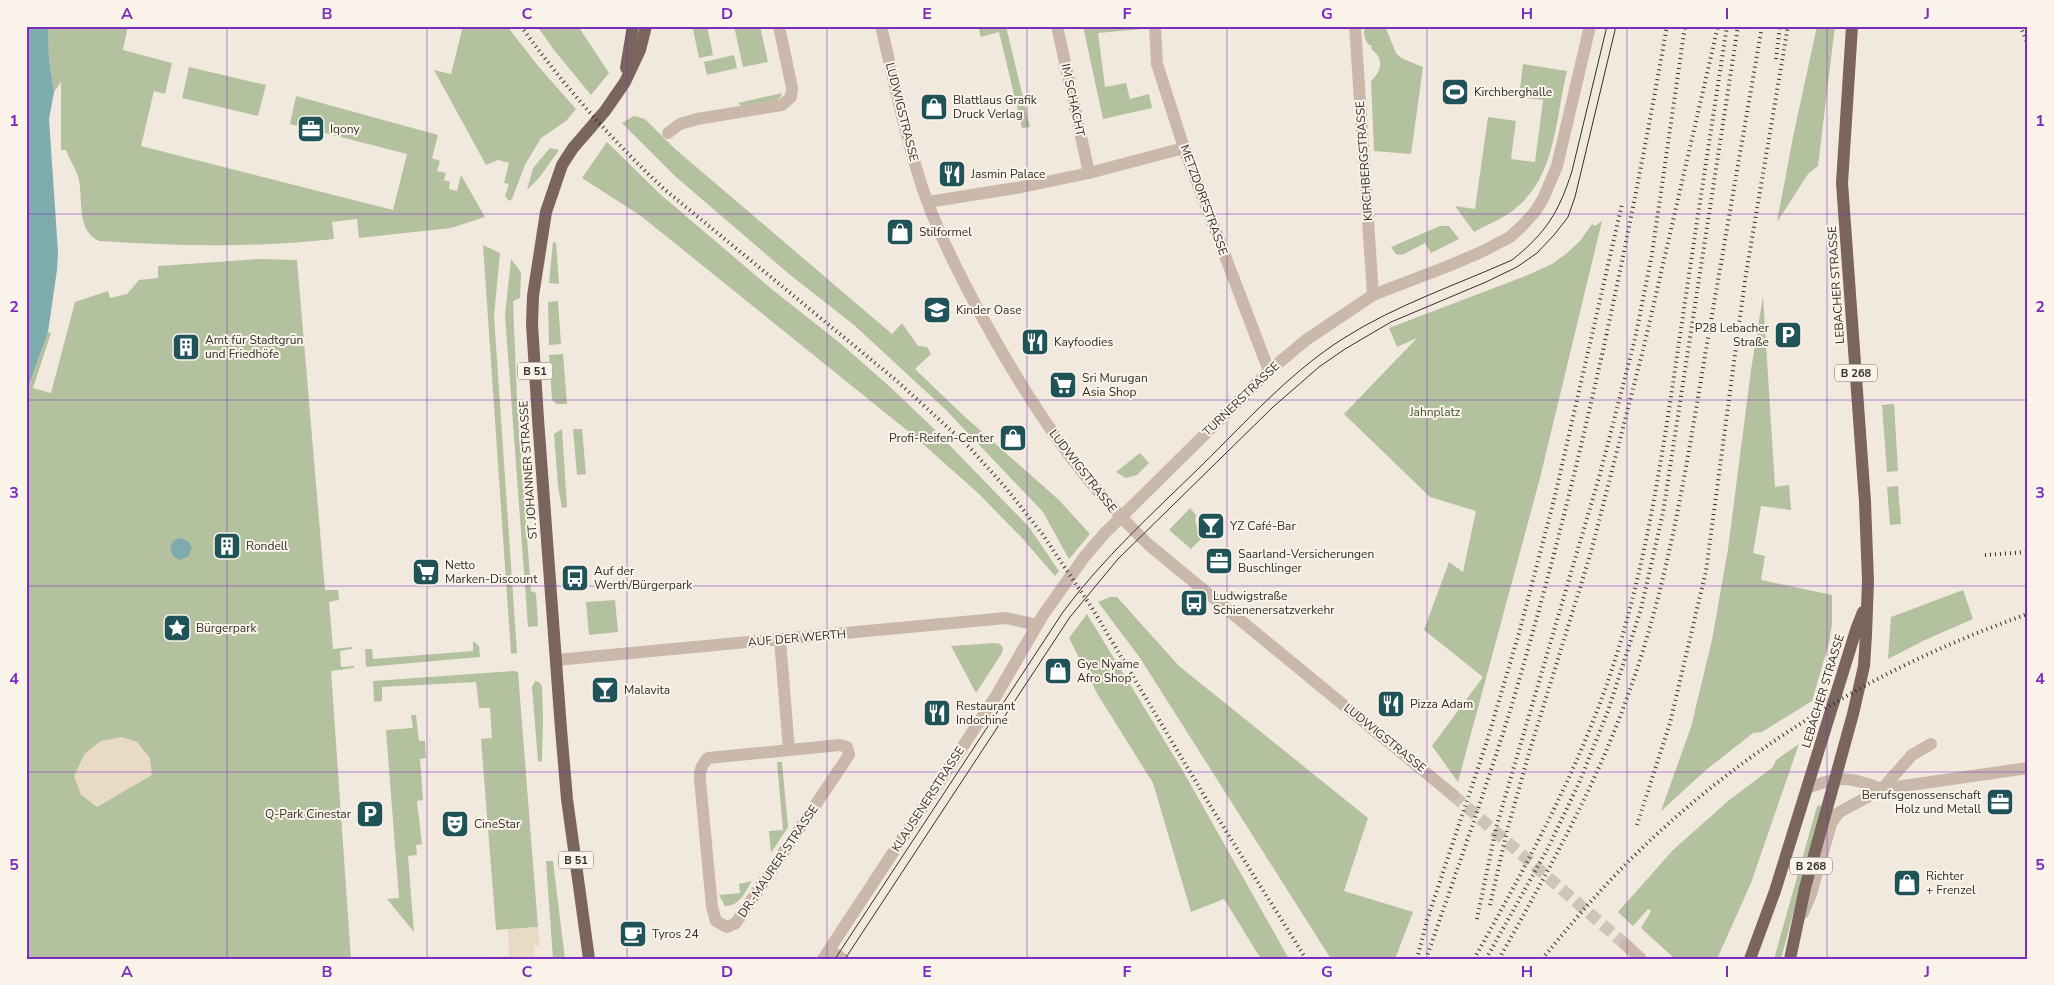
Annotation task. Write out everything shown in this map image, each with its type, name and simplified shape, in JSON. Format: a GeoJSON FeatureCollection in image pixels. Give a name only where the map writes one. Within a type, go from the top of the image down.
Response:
{"type":"FeatureCollection","features":[{"type":"Feature","properties":{"kind":"main road","name":"ST. JOHANNER STRASSE"},"geometry":{"type":"LineString","coordinates":[[620,90],[633,26]]}},
{"type":"Feature","properties":{"kind":"main road","name":"ST. JOHANNER STRASSE"},"geometry":{"type":"LineString","coordinates":[[589,959],[568,799],[556,660],[534,361],[533,296],[546,212],[562,165],[620,90],[640,50],[646,26]]}},
{"type":"Feature","properties":{"kind":"main road","name":"LEBACHER STRASSE"},"geometry":{"type":"LineString","coordinates":[[1790,959],[1805,888],[1853,714],[1864,666],[1868,580],[1865,502],[1842,183],[1852,26]]}},
{"type":"Feature","properties":{"kind":"main road","name":"LEBACHER STRASSE"},"geometry":{"type":"LineString","coordinates":[[1750,957],[1775,891],[1856,630],[1867,602]]}},
{"type":"Feature","properties":{"kind":"street"},"geometry":{"type":"LineString","coordinates":[[668,134],[680,124],[697,119],[782,105],[791,98],[792,88],[779,26]]}},
{"type":"Feature","properties":{"kind":"street","name":"LUDWIGSTRASSE"},"geometry":{"type":"LineString","coordinates":[[881,26],[905,126],[928,202],[951,260],[1020,383],[1076,466],[1120,518],[1149,545],[1453,795]]}},
{"type":"Feature","properties":{"kind":"street","name":"IM SCHACHT"},"geometry":{"type":"LineString","coordinates":[[1057,26],[1089,173]]}},
{"type":"Feature","properties":{"kind":"street","name":"METZDORFSTRASSE"},"geometry":{"type":"LineString","coordinates":[[1155,26],[1157,64],[1184,148],[1268,371]]}},
{"type":"Feature","properties":{"kind":"street","name":"KIRCHBERGSTRASSE"},"geometry":{"type":"LineString","coordinates":[[1355,26],[1373,295]]}},
{"type":"Feature","properties":{"kind":"street","name":"TURNERSTRASSE"},"geometry":{"type":"LineString","coordinates":[[1120,518],[1268,371],[1326,325],[1373,295],[1451,265],[1510,237],[1534,213],[1543,199],[1557,166],[1590,26]]}},
{"type":"Feature","properties":{"kind":"street"},"geometry":{"type":"LineString","coordinates":[[928,202],[1022,187],[1089,173],[1184,148]]}},
{"type":"Feature","properties":{"kind":"street","name":"KLAUSENERSTRASSE"},"geometry":{"type":"LineString","coordinates":[[826,954],[996,696],[1037,625],[1085,556],[1120,518]]}},
{"type":"Feature","properties":{"kind":"street","name":"AUF DER WERTH"},"geometry":{"type":"LineString","coordinates":[[556,660],[1006,618],[1037,625]]}},
{"type":"Feature","properties":{"kind":"street"},"geometry":{"type":"LineString","coordinates":[[780,640],[789,750]]}},
{"type":"Feature","properties":{"kind":"street"},"geometry":{"type":"LineString","coordinates":[[1882,789],[1912,755],[1931,744]]}},
{"type":"Feature","properties":{"kind":"street","name":"DR.-MAURER-STRASSE"},"geometry":{"type":"LineString","coordinates":[[840,745],[847,746],[849,755],[736,923],[727,927],[716,921],[712,907],[699,773],[702,765],[708,758],[789,750],[840,745]]}},
{"type":"Feature","properties":{"kind":"street","name":"LEBACHER STRASSE"},"geometry":{"type":"LineString","coordinates":[[1795,932],[1811,894],[1831,824],[1838,813],[1882,789],[2028,768]]}},
{"type":"Feature","properties":{"kind":"street","name":"LEBACHER STRASSE"},"geometry":{"type":"LineString","coordinates":[[1807,788],[1834,779],[1851,778],[1882,789]]}},
{"type":"Feature","properties":{"kind":"street"},"geometry":{"type":"LineString","coordinates":[[1626,945],[1641,959]]}},
{"type":"Feature","properties":{"kind":"street"},"geometry":{"type":"LineString","coordinates":[[826,954],[843,959]]}},
{"type":"Feature","properties":{"kind":"green space"},"geometry":{"type":"Polygon","coordinates":[[[48,26],[128,26],[123,50],[172,63],[165,94],[154,91],[141,146],[393,210],[407,154],[290,124],[296,96],[438,135],[432,158],[440,161],[437,171],[446,173],[444,180],[450,182],[449,189],[457,191],[461,175],[485,217],[451,228],[359,238],[357,219],[332,222],[334,239],[274,244],[187,245],[99,241],[91,236],[86,229],[83,221],[78,176],[66,150],[61,150],[61,82],[54,92],[49,60],[48,26]]]}},
{"type":"Feature","properties":{"kind":"green space"},"geometry":{"type":"Polygon","coordinates":[[[463,26],[507,26],[538,66],[576,109],[566,121],[541,138],[525,165],[512,199],[509,201],[505,196],[509,184],[504,183],[509,163],[498,160],[486,165],[434,70],[451,74],[463,26]]]}},
{"type":"Feature","properties":{"kind":"green space"},"geometry":{"type":"Polygon","coordinates":[[[537,26],[578,26],[609,73],[591,95],[554,50],[537,26]]]}},
{"type":"Feature","properties":{"kind":"green space"},"geometry":{"type":"Polygon","coordinates":[[[707,26],[713,55],[699,58],[693,29],[707,26]]]}},
{"type":"Feature","properties":{"kind":"green space"},"geometry":{"type":"Polygon","coordinates":[[[734,26],[760,26],[768,62],[743,67],[734,26]]]}},
{"type":"Feature","properties":{"kind":"green space"},"geometry":{"type":"Polygon","coordinates":[[[978,26],[1006,26],[1030,127],[1022,128],[999,32],[981,37],[978,26]]]}},
{"type":"Feature","properties":{"kind":"green space"},"geometry":{"type":"Polygon","coordinates":[[[1083,26],[1141,26],[1142,29],[1098,33],[1105,87],[1126,83],[1130,99],[1149,94],[1152,108],[1103,119],[1083,26]]]}},
{"type":"Feature","properties":{"kind":"green space"},"geometry":{"type":"Polygon","coordinates":[[[1365,26],[1385,26],[1396,53],[1401,58],[1423,67],[1411,154],[1374,151],[1371,81],[1379,70],[1380,61],[1365,38],[1365,26]]]}},
{"type":"Feature","properties":{"kind":"green space"},"geometry":{"type":"Polygon","coordinates":[[[1817,26],[1835,26],[1818,166],[1808,174],[1777,222],[1793,137],[1817,26]]]}},
{"type":"Feature","properties":{"kind":"green space"},"geometry":{"type":"Polygon","coordinates":[[[734,55],[737,68],[707,75],[704,62],[734,55]]]}},
{"type":"Feature","properties":{"kind":"green space"},"geometry":{"type":"Polygon","coordinates":[[[1523,64],[1567,71],[1557,125],[1547,162],[1540,179],[1530,194],[1517,207],[1474,232],[1455,206],[1475,209],[1488,117],[1516,121],[1511,159],[1535,162],[1543,100],[1519,97],[1523,64]]]}},
{"type":"Feature","properties":{"kind":"green space"},"geometry":{"type":"Polygon","coordinates":[[[189,67],[266,85],[258,116],[182,98],[189,67]]]}},
{"type":"Feature","properties":{"kind":"green space"},"geometry":{"type":"Polygon","coordinates":[[[782,93],[777,100],[741,106],[738,103],[782,93]]]}},
{"type":"Feature","properties":{"kind":"green space"},"geometry":{"type":"Polygon","coordinates":[[[634,116],[645,119],[674,148],[892,334],[902,323],[918,346],[927,347],[931,354],[915,369],[964,416],[1059,500],[1090,534],[1069,559],[1043,512],[945,409],[854,325],[789,274],[676,177],[622,123],[634,116]]]}},
{"type":"Feature","properties":{"kind":"green space"},"geometry":{"type":"Polygon","coordinates":[[[607,142],[660,194],[774,291],[840,343],[930,425],[1029,527],[1059,571],[1055,576],[1022,538],[979,494],[914,436],[641,216],[582,178],[607,142]]]}},
{"type":"Feature","properties":{"kind":"green space"},"geometry":{"type":"Polygon","coordinates":[[[550,148],[559,150],[539,178],[527,190],[533,168],[550,148]]]}},
{"type":"Feature","properties":{"kind":"green space","name":"Jahnplatz"},"geometry":{"type":"Polygon","coordinates":[[[1602,221],[1540,478],[1458,782],[1432,746],[1483,677],[1424,630],[1449,562],[1463,572],[1476,511],[1430,497],[1344,414],[1417,338],[1397,347],[1389,328],[1552,264],[1580,241],[1592,224],[1595,226],[1602,221]]]}},
{"type":"Feature","properties":{"kind":"green space"},"geometry":{"type":"Polygon","coordinates":[[[1440,226],[1449,226],[1459,239],[1431,253],[1425,243],[1402,255],[1396,254],[1391,247],[1440,226]]]}},
{"type":"Feature","properties":{"kind":"green space"},"geometry":{"type":"Polygon","coordinates":[[[553,242],[556,243],[559,284],[549,283],[553,242]]]}},
{"type":"Feature","properties":{"kind":"green space"},"geometry":{"type":"Polygon","coordinates":[[[483,245],[500,253],[494,316],[517,653],[511,654],[510,639],[483,245]]]}},
{"type":"Feature","properties":{"kind":"green space","name":"Bürgerpark"},"geometry":{"type":"Polygon","coordinates":[[[258,259],[297,260],[325,590],[338,590],[339,600],[329,602],[333,649],[352,647],[352,649],[340,651],[341,667],[354,666],[354,668],[331,671],[351,959],[26,959],[26,395],[48,332],[51,333],[33,388],[51,393],[75,302],[108,291],[110,298],[127,294],[139,280],[158,278],[158,266],[258,259]]]}},
{"type":"Feature","properties":{"kind":"green space"},"geometry":{"type":"Polygon","coordinates":[[[511,259],[521,272],[520,298],[513,301],[517,401],[531,591],[536,593],[538,626],[528,627],[505,315],[511,259]]]}},
{"type":"Feature","properties":{"kind":"green space"},"geometry":{"type":"Polygon","coordinates":[[[1763,296],[1775,487],[1789,485],[1791,510],[1761,506],[1753,553],[1765,556],[1761,580],[1832,595],[1832,624],[1829,643],[1812,701],[1762,732],[1753,733],[1706,770],[1661,811],[1691,727],[1712,640],[1728,549],[1751,370],[1763,296]]]}},
{"type":"Feature","properties":{"kind":"green space"},"geometry":{"type":"Polygon","coordinates":[[[558,301],[561,344],[549,345],[548,302],[558,301]]]}},
{"type":"Feature","properties":{"kind":"green space"},"geometry":{"type":"Polygon","coordinates":[[[563,354],[567,404],[557,404],[552,400],[549,355],[563,354]]]}},
{"type":"Feature","properties":{"kind":"green space"},"geometry":{"type":"Polygon","coordinates":[[[1894,404],[1898,471],[1887,472],[1882,405],[1894,404]]]}},
{"type":"Feature","properties":{"kind":"green space"},"geometry":{"type":"Polygon","coordinates":[[[562,429],[567,507],[562,508],[558,486],[554,434],[562,429]]]}},
{"type":"Feature","properties":{"kind":"green space"},"geometry":{"type":"Polygon","coordinates":[[[573,429],[582,429],[586,474],[577,475],[573,429]]]}},
{"type":"Feature","properties":{"kind":"green space"},"geometry":{"type":"Polygon","coordinates":[[[1140,453],[1149,463],[1137,475],[1126,478],[1116,472],[1140,453]]]}},
{"type":"Feature","properties":{"kind":"green space"},"geometry":{"type":"Polygon","coordinates":[[[1898,486],[1901,524],[1890,525],[1887,487],[1898,486]]]}},
{"type":"Feature","properties":{"kind":"green space"},"geometry":{"type":"Polygon","coordinates":[[[1190,508],[1196,515],[1195,521],[1204,536],[1191,549],[1169,530],[1190,508]]]}},
{"type":"Feature","properties":{"kind":"green space"},"geometry":{"type":"Polygon","coordinates":[[[1963,590],[1973,619],[1888,659],[1891,617],[1963,590]]]}},
{"type":"Feature","properties":{"kind":"green space"},"geometry":{"type":"Polygon","coordinates":[[[1110,597],[1117,597],[1179,666],[1368,818],[1344,891],[1413,912],[1395,959],[1331,959],[1140,658],[1098,602],[1110,597]]]}},
{"type":"Feature","properties":{"kind":"green space"},"geometry":{"type":"Polygon","coordinates":[[[615,600],[618,632],[589,635],[586,602],[615,600]]]}},
{"type":"Feature","properties":{"kind":"green space"},"geometry":{"type":"Polygon","coordinates":[[[1087,614],[1183,771],[1289,959],[1261,959],[1224,899],[1191,912],[1153,783],[1098,695],[1069,638],[1087,614]]]}},
{"type":"Feature","properties":{"kind":"green space"},"geometry":{"type":"Polygon","coordinates":[[[473,641],[479,646],[480,657],[366,667],[365,649],[372,649],[373,659],[473,651],[473,641]]]}},
{"type":"Feature","properties":{"kind":"green space"},"geometry":{"type":"Polygon","coordinates":[[[1000,644],[1003,648],[1002,653],[976,693],[951,646],[1000,644]]]}},
{"type":"Feature","properties":{"kind":"green space"},"geometry":{"type":"Polygon","coordinates":[[[518,672],[538,927],[496,930],[481,739],[492,738],[490,708],[479,708],[476,682],[382,687],[382,701],[374,702],[373,681],[518,672]]]}},
{"type":"Feature","properties":{"kind":"green space"},"geometry":{"type":"Polygon","coordinates":[[[535,681],[539,682],[542,686],[542,761],[538,762],[532,687],[535,681]]]}},
{"type":"Feature","properties":{"kind":"green space"},"geometry":{"type":"Polygon","coordinates":[[[411,715],[416,715],[419,741],[425,741],[426,758],[420,759],[423,800],[417,801],[422,844],[416,845],[417,855],[408,856],[414,932],[387,899],[399,898],[386,730],[413,728],[411,715]]]}},
{"type":"Feature","properties":{"kind":"green space"},"geometry":{"type":"Polygon","coordinates":[[[1799,744],[1751,883],[1717,959],[1675,959],[1641,928],[1651,911],[1648,909],[1633,926],[1618,912],[1673,850],[1728,801],[1773,767],[1776,760],[1799,744]]]}},
{"type":"Feature","properties":{"kind":"green space"},"geometry":{"type":"Polygon","coordinates":[[[777,762],[782,762],[788,827],[771,853],[769,831],[783,830],[777,762]]]}},
{"type":"Feature","properties":{"kind":"green space"},"geometry":{"type":"Polygon","coordinates":[[[1822,805],[1781,959],[1774,959],[1817,806],[1822,805]]]}},
{"type":"Feature","properties":{"kind":"green space"},"geometry":{"type":"Polygon","coordinates":[[[546,861],[553,861],[565,959],[553,959],[546,861]]]}},
{"type":"Feature","properties":{"kind":"green space"},"geometry":{"type":"Polygon","coordinates":[[[752,881],[735,904],[725,906],[719,895],[740,893],[739,884],[752,881]]]}},
{"type":"Feature","properties":{"kind":"shaded area"},"geometry":{"type":"Polygon","coordinates":[[[122,737],[137,742],[150,758],[152,775],[97,807],[81,795],[74,776],[85,753],[101,741],[122,737]]]}},
{"type":"Feature","properties":{"kind":"shaded area"},"geometry":{"type":"Polygon","coordinates":[[[538,927],[540,945],[534,946],[535,959],[490,959],[488,957],[509,956],[508,929],[538,927]]]}},
{"type":"Feature","properties":{"kind":"water"},"geometry":{"type":"Polygon","coordinates":[[[26,26],[48,26],[49,60],[54,92],[49,119],[58,252],[48,332],[26,394],[26,26]]]}},
{"type":"Feature","properties":{"kind":"water"},"geometry":{"type":"Polygon","coordinates":[[[180,538],[188,541],[192,548],[189,556],[180,560],[173,556],[170,549],[173,541],[180,538]]]}},
{"type":"Feature","properties":{"kind":"tunnel"},"geometry":{"type":"LineString","coordinates":[[1453,795],[1626,945]]}},
{"type":"Feature","properties":{"kind":"tram line"},"geometry":{"type":"LineString","coordinates":[[835,959],[1063,612],[1078,592],[1129,536],[1269,398],[1324,351],[1384,315],[1512,260],[1542,231],[1556,210],[1572,171],[1607,26]]}},
{"type":"Feature","properties":{"kind":"tram line"},"geometry":{"type":"LineString","coordinates":[[845,959],[1070,617],[1118,559],[1273,407],[1319,367],[1391,322],[1517,267],[1537,253],[1554,235],[1568,217],[1575,197],[1616,26]]}},
{"type":"Feature","properties":{"kind":"railway"},"geometry":{"type":"LineString","coordinates":[[521,26],[588,111],[664,189],[897,381],[969,447],[1006,488],[1043,535],[1092,608],[1211,807],[1306,959]]}},
{"type":"Feature","properties":{"kind":"railway"},"geometry":{"type":"LineString","coordinates":[[1426,959],[1510,711],[1557,542],[1617,285],[1667,26]]}},
{"type":"Feature","properties":{"kind":"railway"},"geometry":{"type":"LineString","coordinates":[[1477,919],[1496,828],[1600,474],[1635,339],[1652,254],[1685,26]]}},
{"type":"Feature","properties":{"kind":"railway"},"geometry":{"type":"LineString","coordinates":[[1490,905],[1507,831],[1529,753],[1591,552],[1645,342],[1718,26]]}},
{"type":"Feature","properties":{"kind":"railway"},"geometry":{"type":"LineString","coordinates":[[1474,959],[1560,797],[1590,730],[1618,652],[1641,563],[1659,472],[1727,26]]}},
{"type":"Feature","properties":{"kind":"railway"},"geometry":{"type":"LineString","coordinates":[[1486,959],[1548,848],[1579,783],[1608,711],[1641,609],[1663,513],[1738,26]]}},
{"type":"Feature","properties":{"kind":"railway"},"geometry":{"type":"LineString","coordinates":[[1499,959],[1569,830],[1601,763],[1628,695],[1654,612],[1683,484],[1762,26]]}},
{"type":"Feature","properties":{"kind":"railway"},"geometry":{"type":"LineString","coordinates":[[1776,59],[1780,26]]}},
{"type":"Feature","properties":{"kind":"railway"},"geometry":{"type":"LineString","coordinates":[[1637,825],[1670,723],[1706,571],[1745,280],[1788,26]]}},
{"type":"Feature","properties":{"kind":"railway"},"geometry":{"type":"LineString","coordinates":[[2020,26],[2028,44]]}},
{"type":"Feature","properties":{"kind":"railway"},"geometry":{"type":"LineString","coordinates":[[1417,959],[1427,920],[1487,741],[1519,633],[1554,500],[1622,204]]}},
{"type":"Feature","properties":{"kind":"railway"},"geometry":{"type":"LineString","coordinates":[[1985,555],[2028,552]]}},
{"type":"Feature","properties":{"kind":"railway"},"geometry":{"type":"LineString","coordinates":[[1542,959],[1599,892],[1635,855],[1678,815],[1769,744],[1868,684],[1920,658],[2028,614]]}},
{"type":"Feature","properties":{"kind":"place","name":"Kirchberghalle"},"geometry":{"type":"Point","coordinates":[1455,92]}},
{"type":"Feature","properties":{"kind":"place","name":"Blattlaus Grafik Druck Verlag"},"geometry":{"type":"Point","coordinates":[934,107]}},
{"type":"Feature","properties":{"kind":"place","name":"Iqony"},"geometry":{"type":"Point","coordinates":[311,129]}},
{"type":"Feature","properties":{"kind":"place","name":"Jasmin Palace"},"geometry":{"type":"Point","coordinates":[952,174]}},
{"type":"Feature","properties":{"kind":"place","name":"Stilformel"},"geometry":{"type":"Point","coordinates":[900,232]}},
{"type":"Feature","properties":{"kind":"place","name":"Kinder Oase"},"geometry":{"type":"Point","coordinates":[937,310]}},
{"type":"Feature","properties":{"kind":"place","name":"P28 Lebacher Straße"},"geometry":{"type":"Point","coordinates":[1788,335]}},
{"type":"Feature","properties":{"kind":"place","name":"Kayfoodies"},"geometry":{"type":"Point","coordinates":[1035,342]}},
{"type":"Feature","properties":{"kind":"place","name":"Amt für Stadtgrün und Friedhöfe"},"geometry":{"type":"Point","coordinates":[186,347]}},
{"type":"Feature","properties":{"kind":"place","name":"Sri Murugan Asia Shop"},"geometry":{"type":"Point","coordinates":[1063,385]}},
{"type":"Feature","properties":{"kind":"place","name":"Profi-Reifen-Center"},"geometry":{"type":"Point","coordinates":[1013,438]}},
{"type":"Feature","properties":{"kind":"place","name":"YZ Café-Bar"},"geometry":{"type":"Point","coordinates":[1211,526]}},
{"type":"Feature","properties":{"kind":"place","name":"Rondell"},"geometry":{"type":"Point","coordinates":[227,546]}},
{"type":"Feature","properties":{"kind":"place","name":"Saarland-Versicherungen Buschlinger"},"geometry":{"type":"Point","coordinates":[1219,561]}},
{"type":"Feature","properties":{"kind":"place","name":"Netto Marken-Discount"},"geometry":{"type":"Point","coordinates":[426,572]}},
{"type":"Feature","properties":{"kind":"place","name":"Auf der Werth/Bürgerpark"},"geometry":{"type":"Point","coordinates":[575,578]}},
{"type":"Feature","properties":{"kind":"place","name":"Ludwigstraße Schienenersatzverkehr"},"geometry":{"type":"Point","coordinates":[1194,603]}},
{"type":"Feature","properties":{"kind":"place","name":"Bürgerpark"},"geometry":{"type":"Point","coordinates":[177,628]}},
{"type":"Feature","properties":{"kind":"place","name":"Gye Nyame Afro Shop"},"geometry":{"type":"Point","coordinates":[1058,671]}},
{"type":"Feature","properties":{"kind":"place","name":"Malavita"},"geometry":{"type":"Point","coordinates":[605,690]}},
{"type":"Feature","properties":{"kind":"place","name":"Pizza Adam"},"geometry":{"type":"Point","coordinates":[1391,704]}},
{"type":"Feature","properties":{"kind":"place","name":"Restaurant Indochine"},"geometry":{"type":"Point","coordinates":[937,713]}},
{"type":"Feature","properties":{"kind":"place","name":"Berufsgenossenschaft Holz und Metall"},"geometry":{"type":"Point","coordinates":[2000,802]}},
{"type":"Feature","properties":{"kind":"place","name":"Q-Park Cinestar"},"geometry":{"type":"Point","coordinates":[370,814]}},
{"type":"Feature","properties":{"kind":"place","name":"CineStar"},"geometry":{"type":"Point","coordinates":[455,824]}},
{"type":"Feature","properties":{"kind":"place","name":"Richter + Frenzel"},"geometry":{"type":"Point","coordinates":[1907,883]}},
{"type":"Feature","properties":{"kind":"place","name":"Tyros 24"},"geometry":{"type":"Point","coordinates":[633,934]}}]}
